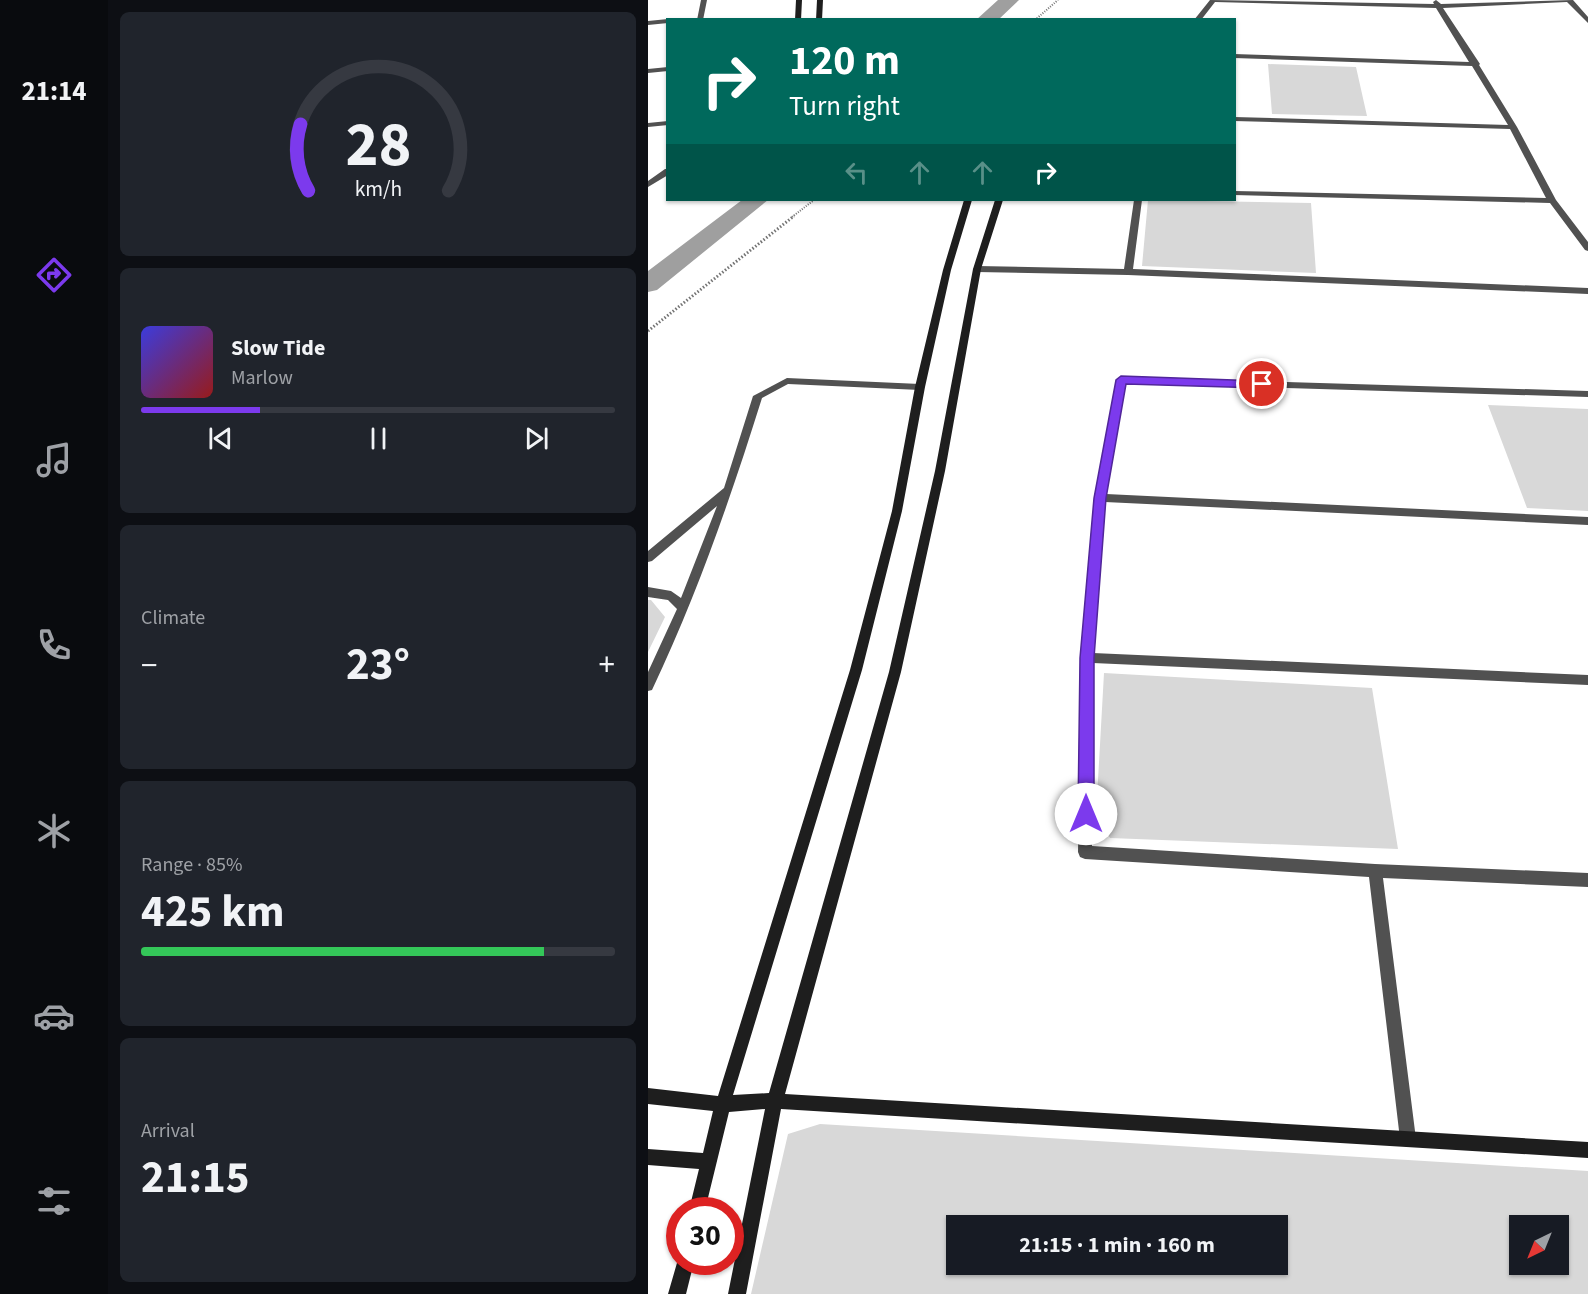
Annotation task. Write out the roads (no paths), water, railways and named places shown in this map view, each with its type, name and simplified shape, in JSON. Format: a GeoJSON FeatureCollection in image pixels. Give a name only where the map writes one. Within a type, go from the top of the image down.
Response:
{"type":"FeatureCollection","features":[{"type":"Feature","properties":{"kind":"street"},"geometry":{"type":"LineString","coordinates":[[700,18],[704,0]]}},
{"type":"Feature","properties":{"kind":"street"},"geometry":{"type":"LineString","coordinates":[[798,18],[799,0]]}},
{"type":"Feature","properties":{"kind":"street"},"geometry":{"type":"LineString","coordinates":[[819,18],[820,0]]}},
{"type":"Feature","properties":{"kind":"street"},"geometry":{"type":"LineString","coordinates":[[1199,18],[1213,0],[1437,3],[1568,0],[1588,21]]}},
{"type":"Feature","properties":{"kind":"street"},"geometry":{"type":"LineString","coordinates":[[1437,3],[1513,127],[1552,201],[1588,248]]}},
{"type":"Feature","properties":{"kind":"street"},"geometry":{"type":"LineString","coordinates":[[648,23],[666,21]]}},
{"type":"Feature","properties":{"kind":"street"},"geometry":{"type":"LineString","coordinates":[[1236,56],[1476,64]]}},
{"type":"Feature","properties":{"kind":"street"},"geometry":{"type":"LineString","coordinates":[[648,71],[666,69]]}},
{"type":"Feature","properties":{"kind":"street"},"geometry":{"type":"LineString","coordinates":[[1236,119],[1513,127]]}},
{"type":"Feature","properties":{"kind":"street"},"geometry":{"type":"LineString","coordinates":[[648,125],[666,123]]}},
{"type":"Feature","properties":{"kind":"street"},"geometry":{"type":"LineString","coordinates":[[648,185],[666,172]]}},
{"type":"Feature","properties":{"kind":"street"},"geometry":{"type":"LineString","coordinates":[[1236,193],[1552,201]]}},
{"type":"Feature","properties":{"kind":"street"},"geometry":{"type":"LineString","coordinates":[[700,1197],[723,1104],[856,670],[897,511],[920,387],[946,270],[968,201]]}},
{"type":"Feature","properties":{"kind":"street"},"geometry":{"type":"LineString","coordinates":[[737,1294],[776,1101],[895,672],[940,471],[977,269],[999,201]]}},
{"type":"Feature","properties":{"kind":"street"},"geometry":{"type":"LineString","coordinates":[[1128,272],[1138,201]]}},
{"type":"Feature","properties":{"kind":"street"},"geometry":{"type":"LineString","coordinates":[[977,269],[1128,272],[1588,291]]}},
{"type":"Feature","properties":{"kind":"street"},"geometry":{"type":"LineString","coordinates":[[1588,394],[1121,380],[1100,498],[1087,658],[1085,852],[1375,872],[1588,880]]}},
{"type":"Feature","properties":{"kind":"street"},"geometry":{"type":"LineString","coordinates":[[648,686],[683,608],[728,491],[758,396],[773,386],[787,381],[920,387]]}},
{"type":"Feature","properties":{"kind":"street"},"geometry":{"type":"LineString","coordinates":[[648,558],[728,491]]}},
{"type":"Feature","properties":{"kind":"street"},"geometry":{"type":"LineString","coordinates":[[1100,498],[1588,521]]}},
{"type":"Feature","properties":{"kind":"street"},"geometry":{"type":"LineString","coordinates":[[648,592],[671,596],[683,608]]}},
{"type":"Feature","properties":{"kind":"street"},"geometry":{"type":"LineString","coordinates":[[1087,658],[1588,680]]}},
{"type":"Feature","properties":{"kind":"street"},"geometry":{"type":"LineString","coordinates":[[1375,872],[1408,1139]]}},
{"type":"Feature","properties":{"kind":"street"},"geometry":{"type":"LineString","coordinates":[[648,1096],[723,1104],[776,1101],[1588,1150]]}},
{"type":"Feature","properties":{"kind":"street"},"geometry":{"type":"LineString","coordinates":[[648,1157],[709,1162]]}},
{"type":"Feature","properties":{"kind":"street"},"geometry":{"type":"LineString","coordinates":[[677,1294],[682,1275]]}},
{"type":"Feature","properties":{"kind":"waterway"},"geometry":{"type":"LineString","coordinates":[[988,18],[1010,0]]}},
{"type":"Feature","properties":{"kind":"waterway"},"geometry":{"type":"LineString","coordinates":[[648,284],[755,201]]}}]}
